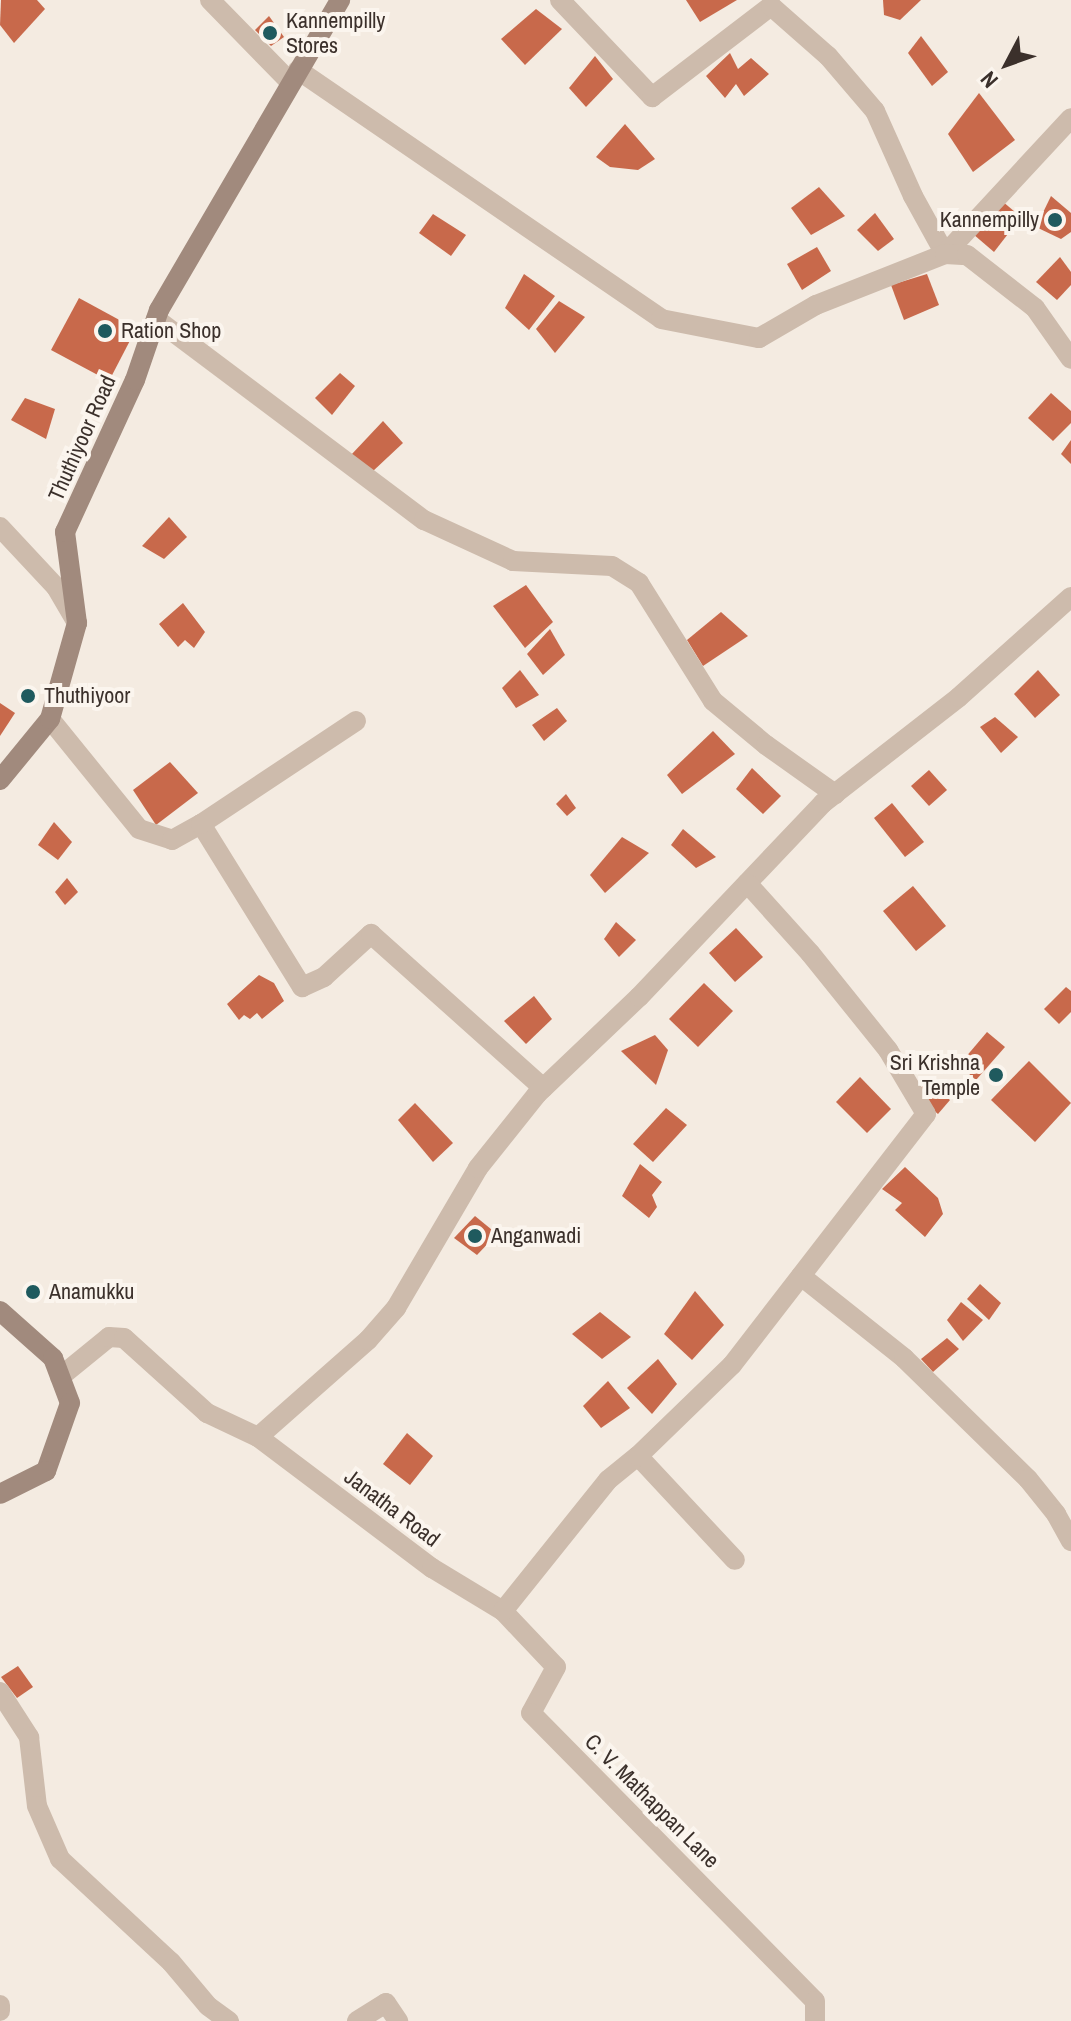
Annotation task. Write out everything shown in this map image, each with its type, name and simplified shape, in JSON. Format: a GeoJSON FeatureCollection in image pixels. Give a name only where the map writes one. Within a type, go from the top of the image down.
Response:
{"type":"FeatureCollection","features":[{"type":"Feature","properties":{"kind":"main road","name":"Thuthiyoor Road"},"geometry":{"type":"LineString","coordinates":[[0,780],[50,719],[77,623],[65,532],[135,380],[156,319],[340,0]]}},
{"type":"Feature","properties":{"kind":"main road"},"geometry":{"type":"LineString","coordinates":[[0,1311],[53,1358],[70,1403],[46,1471],[0,1494]]}},
{"type":"Feature","properties":{"kind":"street"},"geometry":{"type":"LineString","coordinates":[[210,0],[294,77],[661,319],[759,338],[816,305],[945,254],[967,255],[1065,334],[1071,359]]}},
{"type":"Feature","properties":{"kind":"street"},"geometry":{"type":"LineString","coordinates":[[560,0],[652,97],[771,6],[828,56],[875,111],[913,196],[945,254]]}},
{"type":"Feature","properties":{"kind":"street"},"geometry":{"type":"LineString","coordinates":[[945,254],[1071,118]]}},
{"type":"Feature","properties":{"kind":"street"},"geometry":{"type":"LineString","coordinates":[[156,319],[424,520],[513,561],[612,566],[639,583],[713,701],[766,745],[835,794]]}},
{"type":"Feature","properties":{"kind":"street"},"geometry":{"type":"LineString","coordinates":[[0,527],[56,587],[77,623]]}},
{"type":"Feature","properties":{"kind":"street"},"geometry":{"type":"LineString","coordinates":[[258,1437],[368,1340],[396,1308],[478,1168],[543,1088],[639,997],[835,794],[959,697],[1071,597]]}},
{"type":"Feature","properties":{"kind":"street"},"geometry":{"type":"LineString","coordinates":[[50,719],[139,829],[172,840],[356,721]]}},
{"type":"Feature","properties":{"kind":"street"},"geometry":{"type":"LineString","coordinates":[[201,824],[302,987],[324,977],[371,934],[543,1088]]}},
{"type":"Feature","properties":{"kind":"street"},"geometry":{"type":"LineString","coordinates":[[503,1611],[608,1480],[638,1456],[732,1365],[926,1114],[888,1050],[810,953],[747,883]]}},
{"type":"Feature","properties":{"kind":"street"},"geometry":{"type":"LineString","coordinates":[[801,1276],[904,1358],[1028,1479],[1056,1514],[1071,1541]]}},
{"type":"Feature","properties":{"kind":"street","name":"Janatha Road"},"geometry":{"type":"LineString","coordinates":[[60,1377],[109,1337],[124,1338],[207,1413],[258,1437],[432,1568],[503,1611]]}},
{"type":"Feature","properties":{"kind":"street"},"geometry":{"type":"LineString","coordinates":[[638,1456],[735,1560]]}},
{"type":"Feature","properties":{"kind":"street","name":"C. V. Mathappan Lane"},"geometry":{"type":"LineString","coordinates":[[503,1611],[556,1667],[531,1713],[815,2001],[815,2021]]}},
{"type":"Feature","properties":{"kind":"street"},"geometry":{"type":"LineString","coordinates":[[0,1692],[29,1737],[37,1806],[60,1859],[171,1962],[208,2006],[229,2021]]}},
{"type":"Feature","properties":{"kind":"street"},"geometry":{"type":"LineString","coordinates":[[357,2021],[386,2003],[398,2021]]}},
{"type":"Feature","properties":{"kind":"building"},"geometry":{"type":"Polygon","coordinates":[[[1,0],[37,0],[45,9],[14,43],[0,25],[1,0]]]}},
{"type":"Feature","properties":{"kind":"building"},"geometry":{"type":"Polygon","coordinates":[[[686,0],[737,0],[700,22],[686,0]]]}},
{"type":"Feature","properties":{"kind":"building"},"geometry":{"type":"Polygon","coordinates":[[[883,0],[921,0],[900,20],[884,15],[883,0]]]}},
{"type":"Feature","properties":{"kind":"building"},"geometry":{"type":"Polygon","coordinates":[[[536,9],[562,29],[525,65],[501,39],[536,9]]]}},
{"type":"Feature","properties":{"kind":"building","name":"Kannempilly Stores"},"geometry":{"type":"Polygon","coordinates":[[[269,16],[284,37],[271,46],[255,30],[269,16]]]}},
{"type":"Feature","properties":{"kind":"building"},"geometry":{"type":"Polygon","coordinates":[[[921,36],[948,72],[932,86],[908,53],[921,36]]]}},
{"type":"Feature","properties":{"kind":"building"},"geometry":{"type":"Polygon","coordinates":[[[730,53],[738,69],[751,58],[769,74],[744,96],[736,84],[725,98],[706,76],[730,53]]]}},
{"type":"Feature","properties":{"kind":"building"},"geometry":{"type":"Polygon","coordinates":[[[595,56],[613,79],[586,107],[569,88],[595,56]]]}},
{"type":"Feature","properties":{"kind":"building"},"geometry":{"type":"Polygon","coordinates":[[[979,93],[1015,140],[973,172],[948,134],[979,93]]]}},
{"type":"Feature","properties":{"kind":"building"},"geometry":{"type":"Polygon","coordinates":[[[625,124],[655,159],[638,170],[610,167],[596,157],[625,124]]]}},
{"type":"Feature","properties":{"kind":"building"},"geometry":{"type":"Polygon","coordinates":[[[819,187],[845,216],[811,235],[791,208],[819,187]]]}},
{"type":"Feature","properties":{"kind":"building","name":"Kannempilly"},"geometry":{"type":"Polygon","coordinates":[[[1051,196],[1071,213],[1071,232],[1061,239],[1036,227],[1051,196]]]}},
{"type":"Feature","properties":{"kind":"building"},"geometry":{"type":"Polygon","coordinates":[[[1002,201],[1021,217],[994,252],[973,234],[1002,201]]]}},
{"type":"Feature","properties":{"kind":"building"},"geometry":{"type":"Polygon","coordinates":[[[875,213],[894,239],[878,251],[857,230],[875,213]]]}},
{"type":"Feature","properties":{"kind":"building"},"geometry":{"type":"Polygon","coordinates":[[[433,214],[466,235],[451,256],[419,233],[433,214]]]}},
{"type":"Feature","properties":{"kind":"building"},"geometry":{"type":"Polygon","coordinates":[[[817,247],[831,271],[802,290],[787,264],[817,247]]]}},
{"type":"Feature","properties":{"kind":"building"},"geometry":{"type":"Polygon","coordinates":[[[1060,257],[1071,272],[1071,285],[1057,300],[1036,282],[1060,257]]]}},
{"type":"Feature","properties":{"kind":"building"},"geometry":{"type":"Polygon","coordinates":[[[524,274],[555,296],[529,330],[505,308],[524,274]]]}},
{"type":"Feature","properties":{"kind":"building"},"geometry":{"type":"Polygon","coordinates":[[[927,274],[939,305],[904,320],[891,285],[927,274]]]}},
{"type":"Feature","properties":{"kind":"building"},"geometry":{"type":"Polygon","coordinates":[[[79,298],[136,329],[109,381],[51,350],[79,298]]]}},
{"type":"Feature","properties":{"kind":"building"},"geometry":{"type":"Polygon","coordinates":[[[559,301],[585,317],[555,353],[536,329],[559,301]]]}},
{"type":"Feature","properties":{"kind":"building"},"geometry":{"type":"Polygon","coordinates":[[[340,373],[355,386],[332,415],[315,398],[340,373]]]}},
{"type":"Feature","properties":{"kind":"building"},"geometry":{"type":"Polygon","coordinates":[[[1051,393],[1071,411],[1071,423],[1053,441],[1028,418],[1051,393]]]}},
{"type":"Feature","properties":{"kind":"building"},"geometry":{"type":"Polygon","coordinates":[[[25,398],[55,409],[46,439],[11,420],[25,398]]]}},
{"type":"Feature","properties":{"kind":"building"},"geometry":{"type":"Polygon","coordinates":[[[383,421],[403,443],[372,472],[351,455],[383,421]]]}},
{"type":"Feature","properties":{"kind":"building"},"geometry":{"type":"Polygon","coordinates":[[[1071,440],[1071,464],[1061,454],[1071,440]]]}},
{"type":"Feature","properties":{"kind":"building"},"geometry":{"type":"Polygon","coordinates":[[[169,517],[187,537],[164,559],[142,546],[169,517]]]}},
{"type":"Feature","properties":{"kind":"building"},"geometry":{"type":"Polygon","coordinates":[[[526,585],[553,622],[525,648],[493,606],[526,585]]]}},
{"type":"Feature","properties":{"kind":"building"},"geometry":{"type":"Polygon","coordinates":[[[183,603],[205,632],[194,648],[185,640],[178,647],[159,624],[183,603]]]}},
{"type":"Feature","properties":{"kind":"building"},"geometry":{"type":"Polygon","coordinates":[[[721,612],[748,636],[703,666],[687,640],[721,612]]]}},
{"type":"Feature","properties":{"kind":"building"},"geometry":{"type":"Polygon","coordinates":[[[550,629],[565,655],[543,675],[527,654],[550,629]]]}},
{"type":"Feature","properties":{"kind":"building"},"geometry":{"type":"Polygon","coordinates":[[[520,670],[539,695],[516,708],[502,688],[520,670]]]}},
{"type":"Feature","properties":{"kind":"building"},"geometry":{"type":"Polygon","coordinates":[[[1038,670],[1060,695],[1035,718],[1014,694],[1038,670]]]}},
{"type":"Feature","properties":{"kind":"building"},"geometry":{"type":"Polygon","coordinates":[[[0,703],[15,713],[0,736],[0,703]]]}},
{"type":"Feature","properties":{"kind":"building"},"geometry":{"type":"Polygon","coordinates":[[[557,708],[567,721],[544,741],[532,725],[557,708]]]}},
{"type":"Feature","properties":{"kind":"building"},"geometry":{"type":"Polygon","coordinates":[[[995,717],[1018,737],[1001,753],[980,727],[995,717]]]}},
{"type":"Feature","properties":{"kind":"building"},"geometry":{"type":"Polygon","coordinates":[[[713,731],[735,754],[682,794],[667,775],[713,731]]]}},
{"type":"Feature","properties":{"kind":"building"},"geometry":{"type":"Polygon","coordinates":[[[170,762],[198,793],[156,825],[133,790],[170,762]]]}},
{"type":"Feature","properties":{"kind":"building"},"geometry":{"type":"Polygon","coordinates":[[[752,768],[781,796],[763,814],[736,789],[752,768]]]}},
{"type":"Feature","properties":{"kind":"building"},"geometry":{"type":"Polygon","coordinates":[[[929,770],[947,790],[929,806],[911,786],[929,770]]]}},
{"type":"Feature","properties":{"kind":"building"},"geometry":{"type":"Polygon","coordinates":[[[566,794],[576,808],[567,816],[556,804],[566,794]]]}},
{"type":"Feature","properties":{"kind":"building"},"geometry":{"type":"Polygon","coordinates":[[[892,803],[924,842],[905,857],[874,818],[892,803]]]}},
{"type":"Feature","properties":{"kind":"building"},"geometry":{"type":"Polygon","coordinates":[[[54,822],[72,842],[58,860],[38,845],[54,822]]]}},
{"type":"Feature","properties":{"kind":"building"},"geometry":{"type":"Polygon","coordinates":[[[683,829],[716,857],[696,868],[671,845],[683,829]]]}},
{"type":"Feature","properties":{"kind":"building"},"geometry":{"type":"Polygon","coordinates":[[[622,837],[649,853],[605,893],[590,875],[622,837]]]}},
{"type":"Feature","properties":{"kind":"building"},"geometry":{"type":"Polygon","coordinates":[[[67,878],[78,892],[65,905],[55,892],[67,878]]]}},
{"type":"Feature","properties":{"kind":"building"},"geometry":{"type":"Polygon","coordinates":[[[913,886],[946,926],[916,951],[883,911],[913,886]]]}},
{"type":"Feature","properties":{"kind":"building"},"geometry":{"type":"Polygon","coordinates":[[[616,922],[636,940],[619,957],[604,939],[616,922]]]}},
{"type":"Feature","properties":{"kind":"building"},"geometry":{"type":"Polygon","coordinates":[[[736,928],[763,957],[735,982],[709,953],[736,928]]]}},
{"type":"Feature","properties":{"kind":"building"},"geometry":{"type":"Polygon","coordinates":[[[259,975],[274,983],[284,1001],[262,1019],[257,1013],[250,1019],[244,1015],[239,1020],[227,1004],[259,975]]]}},
{"type":"Feature","properties":{"kind":"building"},"geometry":{"type":"Polygon","coordinates":[[[704,983],[733,1011],[698,1047],[669,1019],[704,983]]]}},
{"type":"Feature","properties":{"kind":"building"},"geometry":{"type":"Polygon","coordinates":[[[1066,987],[1071,991],[1071,1012],[1059,1024],[1044,1009],[1066,987]]]}},
{"type":"Feature","properties":{"kind":"building"},"geometry":{"type":"Polygon","coordinates":[[[534,996],[552,1019],[526,1044],[504,1021],[534,996]]]}},
{"type":"Feature","properties":{"kind":"building"},"geometry":{"type":"Polygon","coordinates":[[[987,1032],[1005,1047],[976,1080],[959,1065],[987,1032]]]}},
{"type":"Feature","properties":{"kind":"building"},"geometry":{"type":"Polygon","coordinates":[[[655,1035],[668,1050],[656,1085],[621,1051],[655,1035]]]}},
{"type":"Feature","properties":{"kind":"building"},"geometry":{"type":"Polygon","coordinates":[[[1029,1061],[1071,1103],[1035,1142],[991,1100],[1029,1061]]]}},
{"type":"Feature","properties":{"kind":"building"},"geometry":{"type":"Polygon","coordinates":[[[860,1077],[891,1109],[867,1133],[836,1102],[860,1077]]]}},
{"type":"Feature","properties":{"kind":"building"},"geometry":{"type":"Polygon","coordinates":[[[927,1081],[950,1100],[938,1114],[915,1095],[927,1081]]]}},
{"type":"Feature","properties":{"kind":"building"},"geometry":{"type":"Polygon","coordinates":[[[415,1103],[453,1143],[433,1162],[398,1120],[415,1103]]]}},
{"type":"Feature","properties":{"kind":"building"},"geometry":{"type":"Polygon","coordinates":[[[666,1108],[687,1125],[653,1162],[633,1144],[666,1108]]]}},
{"type":"Feature","properties":{"kind":"building"},"geometry":{"type":"Polygon","coordinates":[[[640,1164],[662,1182],[652,1195],[657,1207],[649,1218],[622,1196],[640,1164]]]}},
{"type":"Feature","properties":{"kind":"building"},"geometry":{"type":"Polygon","coordinates":[[[905,1167],[938,1198],[943,1214],[925,1237],[895,1210],[902,1203],[882,1189],[905,1167]]]}},
{"type":"Feature","properties":{"kind":"building","name":"Anganwadi"},"geometry":{"type":"Polygon","coordinates":[[[475,1216],[497,1234],[477,1255],[454,1238],[475,1216]]]}},
{"type":"Feature","properties":{"kind":"building"},"geometry":{"type":"Polygon","coordinates":[[[980,1284],[1001,1303],[989,1320],[967,1299],[980,1284]]]}},
{"type":"Feature","properties":{"kind":"building"},"geometry":{"type":"Polygon","coordinates":[[[695,1291],[724,1325],[692,1360],[664,1334],[695,1291]]]}},
{"type":"Feature","properties":{"kind":"building"},"geometry":{"type":"Polygon","coordinates":[[[961,1302],[983,1320],[963,1341],[947,1320],[961,1302]]]}},
{"type":"Feature","properties":{"kind":"building"},"geometry":{"type":"Polygon","coordinates":[[[600,1312],[631,1337],[602,1359],[572,1334],[600,1312]]]}},
{"type":"Feature","properties":{"kind":"building"},"geometry":{"type":"Polygon","coordinates":[[[947,1338],[959,1349],[933,1372],[921,1359],[947,1338]]]}},
{"type":"Feature","properties":{"kind":"building"},"geometry":{"type":"Polygon","coordinates":[[[658,1359],[677,1384],[652,1414],[627,1388],[658,1359]]]}},
{"type":"Feature","properties":{"kind":"building"},"geometry":{"type":"Polygon","coordinates":[[[608,1381],[630,1408],[601,1428],[583,1406],[608,1381]]]}},
{"type":"Feature","properties":{"kind":"building"},"geometry":{"type":"Polygon","coordinates":[[[407,1433],[433,1456],[410,1485],[383,1464],[407,1433]]]}},
{"type":"Feature","properties":{"kind":"building"},"geometry":{"type":"Polygon","coordinates":[[[18,1666],[33,1687],[17,1698],[1,1677],[18,1666]]]}},
{"type":"Feature","properties":{"kind":"place","name":"Kannempilly Stores"},"geometry":{"type":"Point","coordinates":[270,33]}},
{"type":"Feature","properties":{"kind":"place","name":"Kannempilly"},"geometry":{"type":"Point","coordinates":[1055,220]}},
{"type":"Feature","properties":{"kind":"place","name":"Ration Shop"},"geometry":{"type":"Point","coordinates":[105,331]}},
{"type":"Feature","properties":{"kind":"place","name":"Thuthiyoor"},"geometry":{"type":"Point","coordinates":[28,696]}},
{"type":"Feature","properties":{"kind":"place","name":"Sri Krishna Temple"},"geometry":{"type":"Point","coordinates":[996,1075]}},
{"type":"Feature","properties":{"kind":"place","name":"Anganwadi"},"geometry":{"type":"Point","coordinates":[475,1236]}},
{"type":"Feature","properties":{"kind":"place","name":"Anamukku"},"geometry":{"type":"Point","coordinates":[33,1292]}}]}
